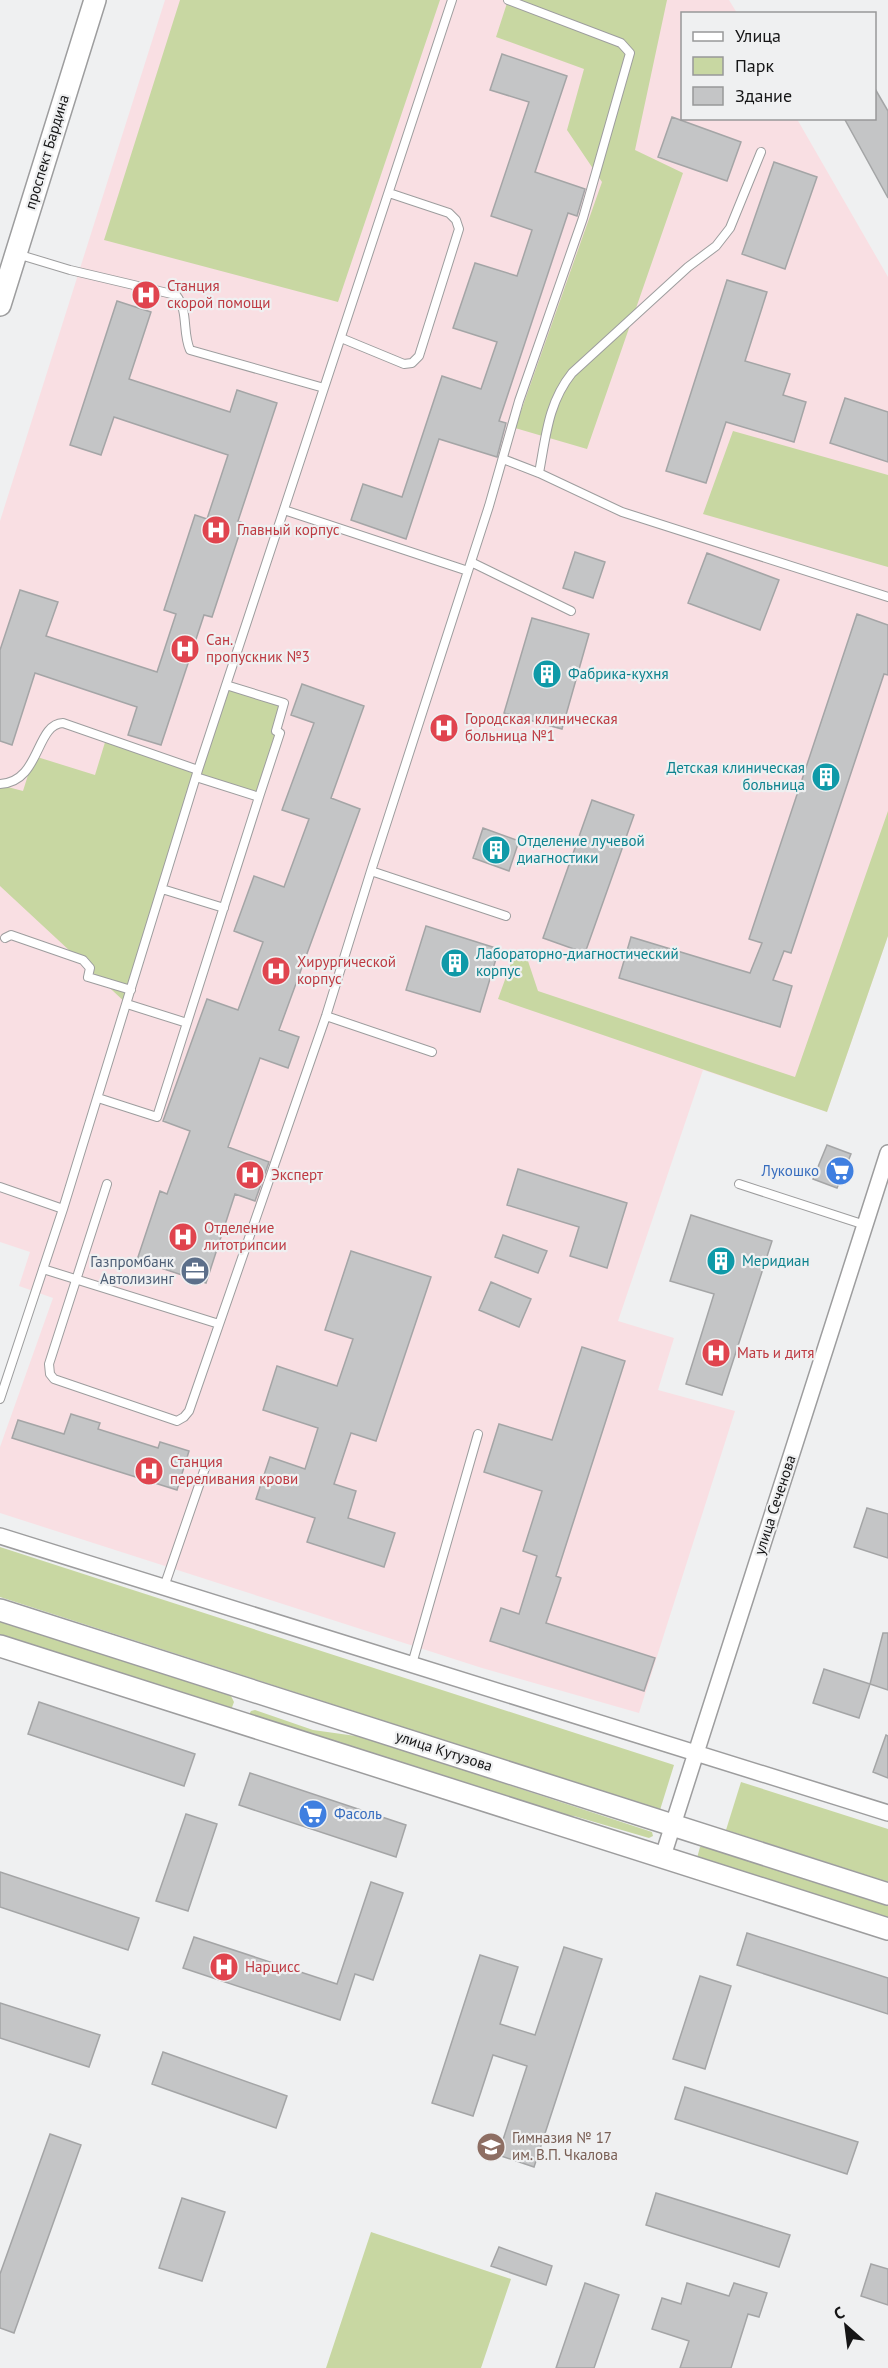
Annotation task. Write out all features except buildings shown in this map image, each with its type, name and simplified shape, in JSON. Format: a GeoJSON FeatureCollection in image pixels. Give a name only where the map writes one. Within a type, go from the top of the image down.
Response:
{"type":"FeatureCollection","features":[{"type":"Feature","properties":{"kind":"main road","name":"проспект Бардина"},"geometry":{"type":"LineString","coordinates":[[0,305],[95,0]]}},
{"type":"Feature","properties":{"kind":"main road","name":"улица Кутузова"},"geometry":{"type":"LineString","coordinates":[[0,1610],[888,1894]]}},
{"type":"Feature","properties":{"kind":"main road"},"geometry":{"type":"LineString","coordinates":[[0,1646],[888,1929]]}},
{"type":"Feature","properties":{"kind":"street","name":"улица Сеченова"},"geometry":{"type":"LineString","coordinates":[[663,1857],[888,1153]]}},
{"type":"Feature","properties":{"kind":"street"},"geometry":{"type":"LineString","coordinates":[[0,1536],[888,1813]]}},
{"type":"Feature","properties":{"kind":"lane"},"geometry":{"type":"LineString","coordinates":[[0,1399],[98,1098],[197,773],[452,0]]}},
{"type":"Feature","properties":{"kind":"lane"},"geometry":{"type":"LineString","coordinates":[[107,1184],[49,1364],[50,1374],[54,1379],[177,1421],[189,1410],[326,1016],[471,562],[519,401],[582,218],[630,53],[621,43],[508,0]]}},
{"type":"Feature","properties":{"kind":"lane"},"geometry":{"type":"LineString","coordinates":[[539,473],[550,412],[560,388],[572,373],[688,267],[716,246],[730,228],[761,152]]}},
{"type":"Feature","properties":{"kind":"lane"},"geometry":{"type":"LineString","coordinates":[[341,338],[404,364],[412,363],[419,356],[459,229],[456,220],[449,213],[389,193]]}},
{"type":"Feature","properties":{"kind":"lane"},"geometry":{"type":"LineString","coordinates":[[16,254],[70,270],[176,295],[185,313],[185,339],[190,350],[324,388]]}},
{"type":"Feature","properties":{"kind":"lane"},"geometry":{"type":"LineString","coordinates":[[503,459],[539,473],[622,512],[888,597]]}},
{"type":"Feature","properties":{"kind":"lane"},"geometry":{"type":"LineString","coordinates":[[284,510],[468,571]]}},
{"type":"Feature","properties":{"kind":"lane"},"geometry":{"type":"LineString","coordinates":[[471,562],[571,611]]}},
{"type":"Feature","properties":{"kind":"lane"},"geometry":{"type":"LineString","coordinates":[[98,1098],[157,1117],[280,733],[276,731],[284,703],[226,685]]}},
{"type":"Feature","properties":{"kind":"lane"},"geometry":{"type":"LineString","coordinates":[[0,784],[11,784],[21,776],[32,765],[50,727],[56,723],[63,723],[259,797]]}},
{"type":"Feature","properties":{"kind":"lane"},"geometry":{"type":"LineString","coordinates":[[371,871],[506,916]]}},
{"type":"Feature","properties":{"kind":"lane"},"geometry":{"type":"LineString","coordinates":[[162,889],[224,908]]}},
{"type":"Feature","properties":{"kind":"lane"},"geometry":{"type":"LineString","coordinates":[[4,938],[11,935],[83,960],[90,968],[88,977],[131,990]]}},
{"type":"Feature","properties":{"kind":"lane"},"geometry":{"type":"LineString","coordinates":[[127,1004],[187,1023]]}},
{"type":"Feature","properties":{"kind":"lane"},"geometry":{"type":"LineString","coordinates":[[326,1016],[432,1052]]}},
{"type":"Feature","properties":{"kind":"lane"},"geometry":{"type":"LineString","coordinates":[[739,1184],[865,1225]]}},
{"type":"Feature","properties":{"kind":"lane"},"geometry":{"type":"LineString","coordinates":[[0,1186],[63,1209]]}},
{"type":"Feature","properties":{"kind":"lane"},"geometry":{"type":"LineString","coordinates":[[43,1269],[219,1324]]}},
{"type":"Feature","properties":{"kind":"lane"},"geometry":{"type":"LineString","coordinates":[[412,1664],[478,1434]]}},
{"type":"Feature","properties":{"kind":"lane"},"geometry":{"type":"LineString","coordinates":[[164,1587],[205,1468]]}},
{"type":"Feature","properties":{"kind":"shaded area","name":"Городская клиническая больница №1"},"geometry":{"type":"Polygon","coordinates":[[[165,0],[729,0],[736,12],[681,12],[681,120],[798,120],[888,277],[888,936],[827,1112],[703,1070],[618,1321],[674,1338],[658,1390],[735,1411],[639,1713],[482,1668],[0,1513],[0,1447],[53,1298],[19,1286],[30,1252],[0,1242],[0,521],[165,0]]]}},
{"type":"Feature","properties":{"kind":"green space"},"geometry":{"type":"Polygon","coordinates":[[[180,0],[440,0],[338,302],[104,240],[180,0]]]}},
{"type":"Feature","properties":{"kind":"green space"},"geometry":{"type":"Polygon","coordinates":[[[508,0],[667,0],[635,150],[683,173],[587,449],[515,428],[602,182],[567,130],[584,69],[496,37],[508,0]]]}},
{"type":"Feature","properties":{"kind":"green space"},"geometry":{"type":"Polygon","coordinates":[[[733,431],[888,475],[888,567],[703,514],[733,431]]]}},
{"type":"Feature","properties":{"kind":"green space"},"geometry":{"type":"Polygon","coordinates":[[[226,685],[284,703],[280,733],[259,797],[196,777],[127,1004],[0,886],[0,785],[23,791],[34,756],[95,775],[106,739],[198,770],[226,685]]]}},
{"type":"Feature","properties":{"kind":"green space"},"geometry":{"type":"Polygon","coordinates":[[[888,811],[888,936],[827,1112],[498,999],[515,952],[527,958],[538,991],[795,1077],[888,811]]]}},
{"type":"Feature","properties":{"kind":"green space"},"geometry":{"type":"Polygon","coordinates":[[[0,1547],[674,1765],[660,1810],[0,1597],[0,1547]]]}},
{"type":"Feature","properties":{"kind":"green space"},"geometry":{"type":"Polygon","coordinates":[[[0,1620],[230,1694],[234,1702],[231,1710],[0,1635],[0,1620]]]}},
{"type":"Feature","properties":{"kind":"green space"},"geometry":{"type":"Polygon","coordinates":[[[255,1710],[313,1730],[363,1737],[652,1832],[653,1836],[649,1838],[574,1816],[554,1815],[248,1716],[251,1711],[255,1710]]]}},
{"type":"Feature","properties":{"kind":"green space"},"geometry":{"type":"Polygon","coordinates":[[[741,1782],[888,1829],[888,1882],[726,1830],[741,1782]]]}},
{"type":"Feature","properties":{"kind":"green space"},"geometry":{"type":"Polygon","coordinates":[[[700,1847],[888,1906],[888,1921],[697,1858],[700,1847]]]}},
{"type":"Feature","properties":{"kind":"green space"},"geometry":{"type":"Polygon","coordinates":[[[371,2232],[511,2279],[481,2368],[326,2368],[371,2232]]]}},
{"type":"Feature","properties":{"kind":"place","name":"Станция скорой помощи"},"geometry":{"type":"Point","coordinates":[146,295]}},
{"type":"Feature","properties":{"kind":"place","name":"Главный корпус"},"geometry":{"type":"Point","coordinates":[216,530]}},
{"type":"Feature","properties":{"kind":"place","name":"Сан. пропускник №3"},"geometry":{"type":"Point","coordinates":[185,649]}},
{"type":"Feature","properties":{"kind":"place","name":"Фабрика-кухня"},"geometry":{"type":"Point","coordinates":[547,674]}},
{"type":"Feature","properties":{"kind":"place","name":"Городская клиническая больница №1"},"geometry":{"type":"Point","coordinates":[444,728]}},
{"type":"Feature","properties":{"kind":"place","name":"Детская клиническая больница"},"geometry":{"type":"Point","coordinates":[826,777]}},
{"type":"Feature","properties":{"kind":"place","name":"Отделение лучевой диагностики"},"geometry":{"type":"Point","coordinates":[496,850]}},
{"type":"Feature","properties":{"kind":"place","name":"Лабораторно-диагностический корпус"},"geometry":{"type":"Point","coordinates":[455,963]}},
{"type":"Feature","properties":{"kind":"place","name":"Хирургической корпус"},"geometry":{"type":"Point","coordinates":[276,971]}},
{"type":"Feature","properties":{"kind":"place","name":"Лукошко"},"geometry":{"type":"Point","coordinates":[840,1171]}},
{"type":"Feature","properties":{"kind":"place","name":"Эксперт"},"geometry":{"type":"Point","coordinates":[250,1175]}},
{"type":"Feature","properties":{"kind":"place","name":"Отделение литотрипсии"},"geometry":{"type":"Point","coordinates":[183,1237]}},
{"type":"Feature","properties":{"kind":"place","name":"Меридиан"},"geometry":{"type":"Point","coordinates":[721,1261]}},
{"type":"Feature","properties":{"kind":"place","name":"Газпромбанк Автолизинг"},"geometry":{"type":"Point","coordinates":[195,1271]}},
{"type":"Feature","properties":{"kind":"place","name":"Мать и дитя"},"geometry":{"type":"Point","coordinates":[716,1353]}},
{"type":"Feature","properties":{"kind":"place","name":"Станция переливания крови"},"geometry":{"type":"Point","coordinates":[149,1471]}},
{"type":"Feature","properties":{"kind":"place","name":"Фасоль"},"geometry":{"type":"Point","coordinates":[313,1814]}},
{"type":"Feature","properties":{"kind":"place","name":"Нарцисс"},"geometry":{"type":"Point","coordinates":[224,1967]}},
{"type":"Feature","properties":{"kind":"place","name":"Гимназия № 17 им. В.П. Чкалова"},"geometry":{"type":"Point","coordinates":[491,2147]}}]}
